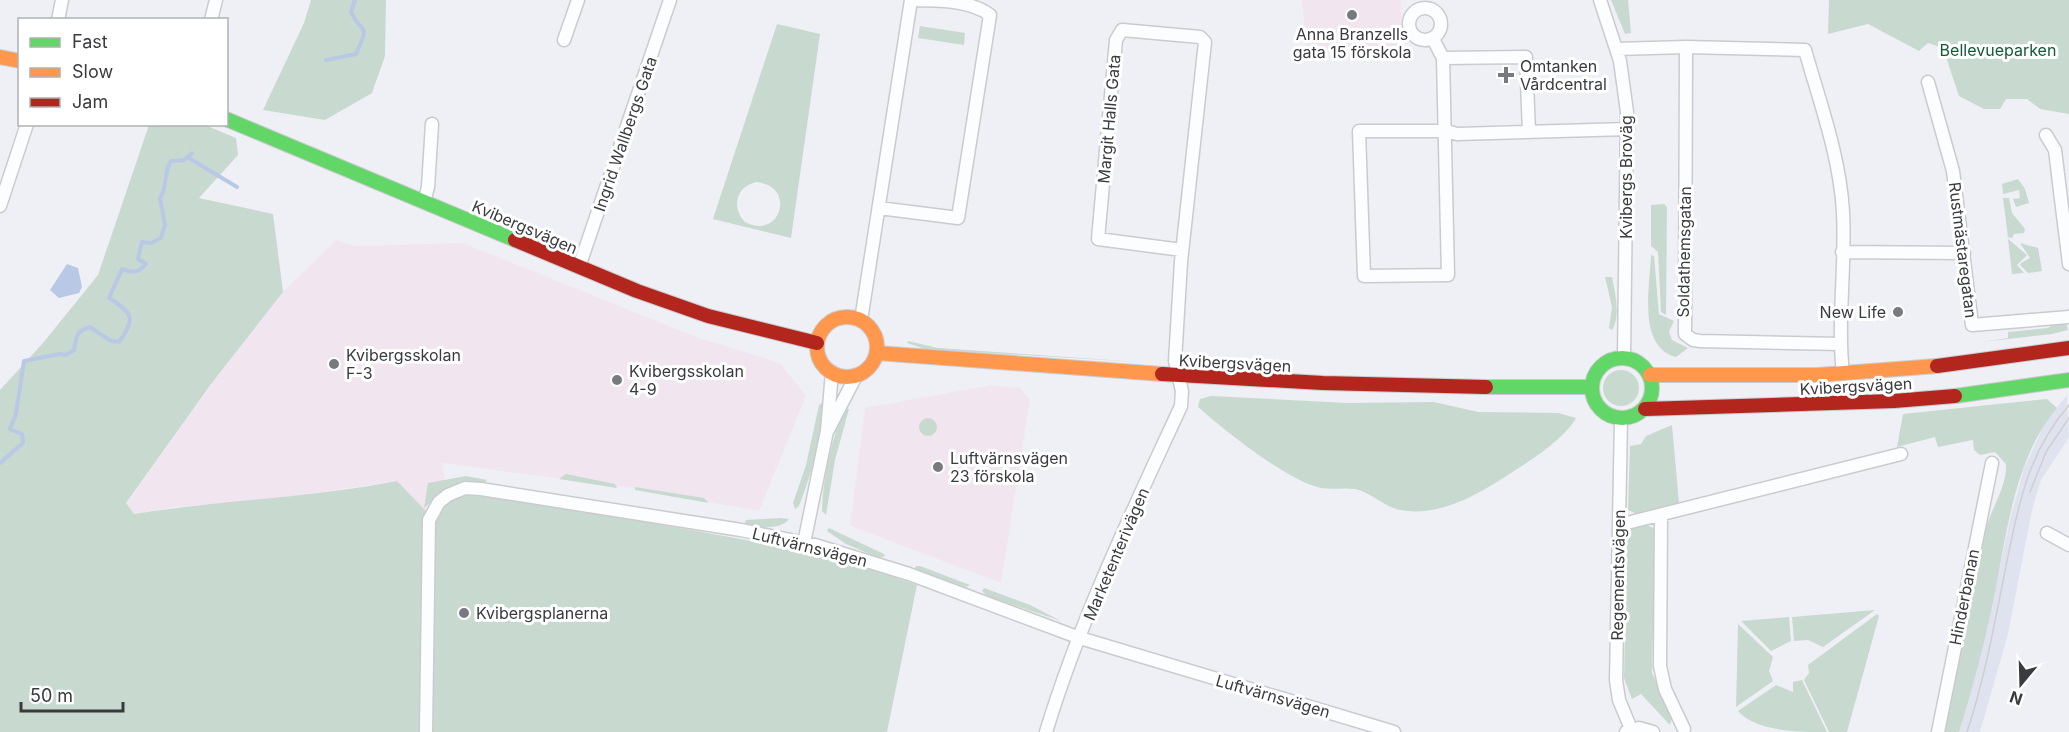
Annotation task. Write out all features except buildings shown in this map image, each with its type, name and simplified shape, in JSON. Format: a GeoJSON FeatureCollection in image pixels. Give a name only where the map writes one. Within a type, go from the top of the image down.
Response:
{"type":"FeatureCollection","features":[{"type":"Feature","properties":{"kind":"street"},"geometry":{"type":"LineString","coordinates":[[58,18],[62,0]]}},
{"type":"Feature","properties":{"kind":"street"},"geometry":{"type":"LineString","coordinates":[[212,18],[216,0]]}},
{"type":"Feature","properties":{"kind":"street"},"geometry":{"type":"LineString","coordinates":[[564,40],[578,0]]}},
{"type":"Feature","properties":{"kind":"street","name":"Ingrid Wallbergs Gata"},"geometry":{"type":"LineString","coordinates":[[579,267],[670,0]]}},
{"type":"Feature","properties":{"kind":"street"},"geometry":{"type":"LineString","coordinates":[[861,320],[911,0],[965,2],[980,6],[990,15],[958,218],[879,208]]}},
{"type":"Feature","properties":{"kind":"street","name":"Kvibergs Broväg"},"geometry":{"type":"LineString","coordinates":[[1600,0],[1617,49],[1628,129],[1624,358]]}},
{"type":"Feature","properties":{"kind":"street","name":"Margit Halls Gata"},"geometry":{"type":"LineString","coordinates":[[1178,377],[1175,361],[1182,250],[1205,42],[1200,37],[1122,30],[1116,40],[1098,239],[1182,250]]}},
{"type":"Feature","properties":{"kind":"street"},"geometry":{"type":"LineString","coordinates":[[1433,39],[1443,58],[1446,131],[1448,275],[1364,276],[1359,131],[1446,131],[1456,134],[1628,129]]}},
{"type":"Feature","properties":{"kind":"street"},"geometry":{"type":"LineString","coordinates":[[1617,49],[1686,47],[1805,50],[1834,152],[1843,212],[1840,345],[1843,374]]}},
{"type":"Feature","properties":{"kind":"street","name":"Soldathemsgatan"},"geometry":{"type":"LineString","coordinates":[[1686,47],[1685,334],[1693,340],[1700,341],[1840,345]]}},
{"type":"Feature","properties":{"kind":"street"},"geometry":{"type":"LineString","coordinates":[[0,57],[18,61]]}},
{"type":"Feature","properties":{"kind":"street"},"geometry":{"type":"LineString","coordinates":[[1443,58],[1526,57],[1529,132]]}},
{"type":"Feature","properties":{"kind":"street","name":"Rustmästaregatan"},"geometry":{"type":"LineString","coordinates":[[1928,82],[1953,171],[1971,325],[2069,317]]}},
{"type":"Feature","properties":{"kind":"street","name":"Kvibergsvägen"},"geometry":{"type":"LineString","coordinates":[[228,120],[579,267],[678,306],[818,344]]}},
{"type":"Feature","properties":{"kind":"street"},"geometry":{"type":"LineString","coordinates":[[424,202],[429,187],[432,124]]}},
{"type":"Feature","properties":{"kind":"street"},"geometry":{"type":"LineString","coordinates":[[0,206],[26,126]]}},
{"type":"Feature","properties":{"kind":"street"},"geometry":{"type":"LineString","coordinates":[[2046,135],[2055,150],[2069,264]]}},
{"type":"Feature","properties":{"kind":"street"},"geometry":{"type":"LineString","coordinates":[[1842,252],[1964,253]]}},
{"type":"Feature","properties":{"kind":"street"},"geometry":{"type":"LineString","coordinates":[[848,316],[861,320],[874,333],[877,353],[869,367],[856,375],[839,376],[832,372],[819,357],[818,344],[825,326],[836,319],[848,316]]}},
{"type":"Feature","properties":{"kind":"street","name":"Kvibergsvägen"},"geometry":{"type":"LineString","coordinates":[[1650,375],[1748,377],[1843,374],[1969,363],[2069,348]]}},
{"type":"Feature","properties":{"kind":"street","name":"Kvibergsvägen"},"geometry":{"type":"LineString","coordinates":[[877,353],[1178,377],[1312,384],[1592,387]]}},
{"type":"Feature","properties":{"kind":"street"},"geometry":{"type":"LineString","coordinates":[[1620,419],[1609,416],[1600,408],[1594,398],[1592,387],[1596,373],[1602,365],[1615,359],[1624,358],[1637,362],[1650,375],[1653,393],[1645,409]]}},
{"type":"Feature","properties":{"kind":"street"},"geometry":{"type":"LineString","coordinates":[[804,543],[828,431],[832,372]]}},
{"type":"Feature","properties":{"kind":"street"},"geometry":{"type":"LineString","coordinates":[[828,431],[856,375]]}},
{"type":"Feature","properties":{"kind":"street","name":"Marketenterivägen"},"geometry":{"type":"LineString","coordinates":[[1046,732],[1066,667],[1134,507],[1181,406],[1182,391],[1178,377]]}},
{"type":"Feature","properties":{"kind":"street","name":"Kvibergsvägen"},"geometry":{"type":"LineString","coordinates":[[1620,419],[1634,417],[1645,409],[1883,402],[1973,394],[2069,380]]}},
{"type":"Feature","properties":{"kind":"street","name":"Regementsvägen"},"geometry":{"type":"LineString","coordinates":[[1620,419],[1616,680],[1619,700],[1629,731]]}},
{"type":"Feature","properties":{"kind":"street"},"geometry":{"type":"LineString","coordinates":[[1619,525],[1901,454]]}},
{"type":"Feature","properties":{"kind":"street","name":"Hinderbanan"},"geometry":{"type":"LineString","coordinates":[[1938,732],[1992,463]]}},
{"type":"Feature","properties":{"kind":"street","name":"Luftvärnsvägen"},"geometry":{"type":"LineString","coordinates":[[426,732],[429,520],[439,502],[448,495],[465,488],[730,528],[804,543],[909,574],[1080,638],[1394,732]]}},
{"type":"Feature","properties":{"kind":"street"},"geometry":{"type":"LineString","coordinates":[[1661,516],[1660,666],[1665,688],[1683,731]]}},
{"type":"Feature","properties":{"kind":"street"},"geometry":{"type":"LineString","coordinates":[[2047,533],[2069,545]]}},
{"type":"Feature","properties":{"kind":"street"},"geometry":{"type":"LineString","coordinates":[[1629,731],[1641,728],[1653,732]]}},
{"type":"Feature","properties":{"kind":"shaded area","name":"Anna Branzells gata 15 förskola"},"geometry":{"type":"Polygon","coordinates":[[[1302,0],[1401,0],[1401,31],[1398,31],[1397,53],[1307,53],[1302,0]]]}},
{"type":"Feature","properties":{"kind":"shaded area"},"geometry":{"type":"Polygon","coordinates":[[[336,240],[355,246],[463,243],[699,338],[780,363],[806,396],[759,511],[639,489],[442,463],[447,492],[426,511],[397,481],[269,500],[173,507],[134,514],[126,504],[211,384],[283,292],[336,240]]]}},
{"type":"Feature","properties":{"kind":"shaded area","name":"Luftvärnsvägen 23 förskola"},"geometry":{"type":"Polygon","coordinates":[[[992,385],[1020,388],[1030,400],[1001,583],[850,526],[865,408],[992,385]]]}},
{"type":"Feature","properties":{"kind":"shaded area"},"geometry":{"type":"Polygon","coordinates":[[[2067,395],[2069,437],[2041,480],[2032,510],[2008,634],[1980,732],[1959,732],[1991,610],[2010,519],[2024,468],[2047,419],[2067,395]]]}},
{"type":"Feature","properties":{"kind":"green space"},"geometry":{"type":"Polygon","coordinates":[[[311,0],[386,0],[385,56],[372,93],[325,120],[263,110],[304,23],[311,0]]]}},
{"type":"Feature","properties":{"kind":"green space"},"geometry":{"type":"Polygon","coordinates":[[[1611,0],[1628,0],[1631,33],[1625,34],[1611,0]]]}},
{"type":"Feature","properties":{"kind":"green space","name":"Bellevueparken"},"geometry":{"type":"Polygon","coordinates":[[[1829,0],[2069,0],[2069,114],[2040,109],[2027,99],[2006,99],[2000,109],[1984,109],[1959,96],[1943,48],[1928,43],[1919,51],[1868,24],[1828,34],[1829,0]]]}},
{"type":"Feature","properties":{"kind":"green space"},"geometry":{"type":"Polygon","coordinates":[[[777,24],[820,34],[791,238],[713,219],[777,24]],[[756,182],[744,188],[740,193],[738,210],[745,222],[757,226],[768,224],[775,218],[780,201],[777,192],[769,185],[756,182]]]}},
{"type":"Feature","properties":{"kind":"green space"},"geometry":{"type":"Polygon","coordinates":[[[920,26],[965,33],[964,45],[918,38],[920,26]]]}},
{"type":"Feature","properties":{"kind":"green space","name":"Kvibergsplanerna"},"geometry":{"type":"Polygon","coordinates":[[[149,126],[207,126],[236,138],[238,155],[199,198],[273,214],[283,292],[211,384],[126,503],[134,514],[364,487],[397,481],[426,511],[447,492],[476,491],[829,555],[917,585],[887,732],[0,732],[0,390],[43,343],[98,275],[149,126]]]}},
{"type":"Feature","properties":{"kind":"green space"},"geometry":{"type":"Polygon","coordinates":[[[2018,179],[2025,189],[2029,203],[2016,207],[2013,199],[2020,198],[2019,190],[2003,194],[2002,184],[2018,179]]]}},
{"type":"Feature","properties":{"kind":"green space"},"geometry":{"type":"Polygon","coordinates":[[[2003,198],[2009,198],[2012,213],[2025,229],[2024,233],[2014,234],[2012,238],[2008,237],[2003,198]]]}},
{"type":"Feature","properties":{"kind":"green space"},"geometry":{"type":"Polygon","coordinates":[[[1664,204],[1667,207],[1666,315],[1661,312],[1658,252],[1651,246],[1651,205],[1664,204]]]}},
{"type":"Feature","properties":{"kind":"green space"},"geometry":{"type":"Polygon","coordinates":[[[2008,239],[2027,255],[2017,265],[2024,273],[2012,274],[2008,239]]]}},
{"type":"Feature","properties":{"kind":"green space"},"geometry":{"type":"Polygon","coordinates":[[[2020,243],[2038,248],[2042,271],[2028,273],[2020,265],[2030,258],[2020,243]]]}},
{"type":"Feature","properties":{"kind":"green space"},"geometry":{"type":"Polygon","coordinates":[[[1651,255],[1654,256],[1659,314],[1674,321],[1669,332],[1672,340],[1688,348],[1676,357],[1664,351],[1656,341],[1651,329],[1648,298],[1651,255]]]}},
{"type":"Feature","properties":{"kind":"green space"},"geometry":{"type":"Polygon","coordinates":[[[1605,277],[1612,277],[1616,297],[1617,311],[1612,330],[1609,328],[1612,307],[1605,277]]]}},
{"type":"Feature","properties":{"kind":"green space"},"geometry":{"type":"Polygon","coordinates":[[[2057,322],[2067,325],[2068,330],[1982,342],[2008,338],[2008,332],[2048,328],[2057,322]]]}},
{"type":"Feature","properties":{"kind":"green space"},"geometry":{"type":"Polygon","coordinates":[[[908,341],[938,348],[1153,363],[925,349],[907,343],[908,341]]]}},
{"type":"Feature","properties":{"kind":"green space"},"geometry":{"type":"Polygon","coordinates":[[[1621,370],[1634,375],[1639,388],[1634,401],[1621,406],[1608,401],[1603,388],[1608,375],[1621,370]]]}},
{"type":"Feature","properties":{"kind":"green space"},"geometry":{"type":"Polygon","coordinates":[[[1211,396],[1348,403],[1434,402],[1478,412],[1558,413],[1576,418],[1565,433],[1548,448],[1475,495],[1446,507],[1415,511],[1394,508],[1355,489],[1314,486],[1286,473],[1198,407],[1200,399],[1211,396]]]}},
{"type":"Feature","properties":{"kind":"green space"},"geometry":{"type":"Polygon","coordinates":[[[2047,399],[2057,408],[2042,429],[2020,477],[1985,638],[1964,717],[1959,732],[1945,732],[1986,529],[2002,489],[2006,464],[1995,452],[1980,455],[1974,450],[1973,440],[1938,447],[1935,437],[1897,447],[1903,414],[2047,399]]]}},
{"type":"Feature","properties":{"kind":"green space"},"geometry":{"type":"Polygon","coordinates":[[[822,403],[820,441],[808,482],[799,506],[795,509],[793,503],[806,465],[819,405],[822,403]]]}},
{"type":"Feature","properties":{"kind":"green space"},"geometry":{"type":"Polygon","coordinates":[[[845,408],[849,409],[835,460],[826,515],[822,511],[826,471],[845,408]]]}},
{"type":"Feature","properties":{"kind":"green space"},"geometry":{"type":"Polygon","coordinates":[[[924,418],[932,418],[937,423],[935,434],[924,436],[919,431],[919,423],[924,418]]]}},
{"type":"Feature","properties":{"kind":"green space"},"geometry":{"type":"Polygon","coordinates":[[[1672,425],[1679,503],[1637,514],[1628,510],[1630,446],[1641,444],[1646,436],[1672,425]]]}},
{"type":"Feature","properties":{"kind":"green space"},"geometry":{"type":"Polygon","coordinates":[[[566,474],[615,484],[617,488],[559,479],[566,474]]]}},
{"type":"Feature","properties":{"kind":"green space"},"geometry":{"type":"Polygon","coordinates":[[[466,476],[487,480],[452,485],[424,508],[428,483],[466,476]]]}},
{"type":"Feature","properties":{"kind":"green space"},"geometry":{"type":"Polygon","coordinates":[[[635,487],[704,498],[709,503],[635,490],[635,487]]]}},
{"type":"Feature","properties":{"kind":"green space"},"geometry":{"type":"Polygon","coordinates":[[[789,519],[774,527],[744,524],[746,520],[789,519]]]}},
{"type":"Feature","properties":{"kind":"green space"},"geometry":{"type":"Polygon","coordinates":[[[1647,525],[1655,529],[1652,673],[1672,718],[1670,725],[1641,694],[1632,699],[1624,678],[1628,529],[1647,525]]]}},
{"type":"Feature","properties":{"kind":"green space"},"geometry":{"type":"Polygon","coordinates":[[[829,528],[885,556],[879,558],[846,544],[827,531],[829,528]]]}},
{"type":"Feature","properties":{"kind":"green space"},"geometry":{"type":"Polygon","coordinates":[[[916,566],[970,585],[966,587],[914,570],[916,566]]]}},
{"type":"Feature","properties":{"kind":"green space"},"geometry":{"type":"Polygon","coordinates":[[[984,588],[1030,605],[1061,621],[987,596],[982,591],[984,588]]]}},
{"type":"Feature","properties":{"kind":"green space"},"geometry":{"type":"Polygon","coordinates":[[[1875,610],[1823,647],[1808,640],[1794,641],[1792,617],[1875,610]]]}},
{"type":"Feature","properties":{"kind":"green space"},"geometry":{"type":"Polygon","coordinates":[[[1877,614],[1879,616],[1847,732],[1829,732],[1804,680],[1809,673],[1808,665],[1877,614]]]}},
{"type":"Feature","properties":{"kind":"green space"},"geometry":{"type":"Polygon","coordinates":[[[1789,617],[1791,641],[1771,651],[1741,621],[1789,617]]]}},
{"type":"Feature","properties":{"kind":"green space"},"geometry":{"type":"Polygon","coordinates":[[[1738,624],[1773,657],[1769,671],[1773,681],[1736,707],[1738,624]]]}},
{"type":"Feature","properties":{"kind":"green space"},"geometry":{"type":"Polygon","coordinates":[[[1802,680],[1827,732],[1792,731],[1767,727],[1746,718],[1738,711],[1776,685],[1793,692],[1793,682],[1802,680]]]}},
{"type":"Feature","properties":{"kind":"water"},"geometry":{"type":"Polygon","coordinates":[[[67,264],[78,268],[82,287],[79,293],[59,298],[50,290],[67,264]]]}},
{"type":"Feature","properties":{"kind":"waterway"},"geometry":{"type":"LineString","coordinates":[[326,60],[356,54],[364,33],[351,12],[355,0]]}},
{"type":"Feature","properties":{"kind":"waterway"},"geometry":{"type":"LineString","coordinates":[[0,463],[23,443],[22,434],[10,429],[16,414],[24,361],[60,354],[66,355],[74,350],[79,333],[90,327],[111,341],[119,342],[124,334],[130,321],[127,312],[109,298],[122,269],[136,271],[146,264],[138,259],[142,242],[151,243],[161,238],[165,225],[160,198],[167,170],[171,161],[184,160],[192,153]]}},
{"type":"Feature","properties":{"kind":"waterway"},"geometry":{"type":"LineString","coordinates":[[187,157],[237,187]]}},
{"type":"Feature","properties":{"kind":"tram line"},"geometry":{"type":"LineString","coordinates":[[1967,732],[1994,628],[2020,501],[2034,461],[2055,423],[2069,405]]}},
{"type":"Feature","properties":{"kind":"tram line"},"geometry":{"type":"LineString","coordinates":[[2030,492],[2046,452],[2069,418]]}},
{"type":"Feature","properties":{"kind":"traffic: fast"},"geometry":{"type":"LineString","coordinates":[[228,120],[515,240]]}},
{"type":"Feature","properties":{"kind":"traffic: fast"},"geometry":{"type":"LineString","coordinates":[[1616,358],[1628,358],[1639,363],[1647,371],[1652,388],[1650,400],[1639,413],[1628,418],[1616,418],[1605,413],[1597,405],[1592,394],[1592,382],[1597,371],[1605,363],[1616,358]]}},
{"type":"Feature","properties":{"kind":"traffic: fast"},"geometry":{"type":"LineString","coordinates":[[1955,396],[2069,380]]}},
{"type":"Feature","properties":{"kind":"traffic: fast"},"geometry":{"type":"LineString","coordinates":[[1486,387],[1592,387]]}},
{"type":"Feature","properties":{"kind":"traffic: slow"},"geometry":{"type":"LineString","coordinates":[[0,57],[18,61]]}},
{"type":"Feature","properties":{"kind":"traffic: slow"},"geometry":{"type":"LineString","coordinates":[[847,317],[864,322],[872,330],[877,347],[872,364],[864,372],[847,377],[830,372],[822,364],[817,347],[822,330],[830,322],[847,317]]}},
{"type":"Feature","properties":{"kind":"traffic: slow"},"geometry":{"type":"LineString","coordinates":[[877,353],[1162,374]]}},
{"type":"Feature","properties":{"kind":"traffic: slow"},"geometry":{"type":"LineString","coordinates":[[1650,375],[1818,375],[1937,366]]}},
{"type":"Feature","properties":{"kind":"traffic: jam"},"geometry":{"type":"LineString","coordinates":[[515,240],[637,291],[708,316],[817,343]]}},
{"type":"Feature","properties":{"kind":"traffic: jam"},"geometry":{"type":"LineString","coordinates":[[1937,366],[2069,348]]}},
{"type":"Feature","properties":{"kind":"traffic: jam"},"geometry":{"type":"LineString","coordinates":[[1162,374],[1323,383],[1486,387]]}},
{"type":"Feature","properties":{"kind":"traffic: jam"},"geometry":{"type":"LineString","coordinates":[[1645,409],[1894,401],[1955,396]]}},
{"type":"Feature","properties":{"kind":"place","name":"Anna Branzells gata 15 förskola"},"geometry":{"type":"Point","coordinates":[1352,15]}},
{"type":"Feature","properties":{"kind":"place","name":"Omtanken Vårdcentral"},"geometry":{"type":"Point","coordinates":[1506,75]}},
{"type":"Feature","properties":{"kind":"place","name":"New Life"},"geometry":{"type":"Point","coordinates":[1898,312]}},
{"type":"Feature","properties":{"kind":"place","name":"Kvibergsskolan F-3"},"geometry":{"type":"Point","coordinates":[334,364]}},
{"type":"Feature","properties":{"kind":"place","name":"Kvibergsskolan 4-9"},"geometry":{"type":"Point","coordinates":[617,380]}},
{"type":"Feature","properties":{"kind":"place","name":"Luftvärnsvägen 23 förskola"},"geometry":{"type":"Point","coordinates":[938,467]}},
{"type":"Feature","properties":{"kind":"place","name":"Kvibergsplanerna"},"geometry":{"type":"Point","coordinates":[464,613]}}]}
